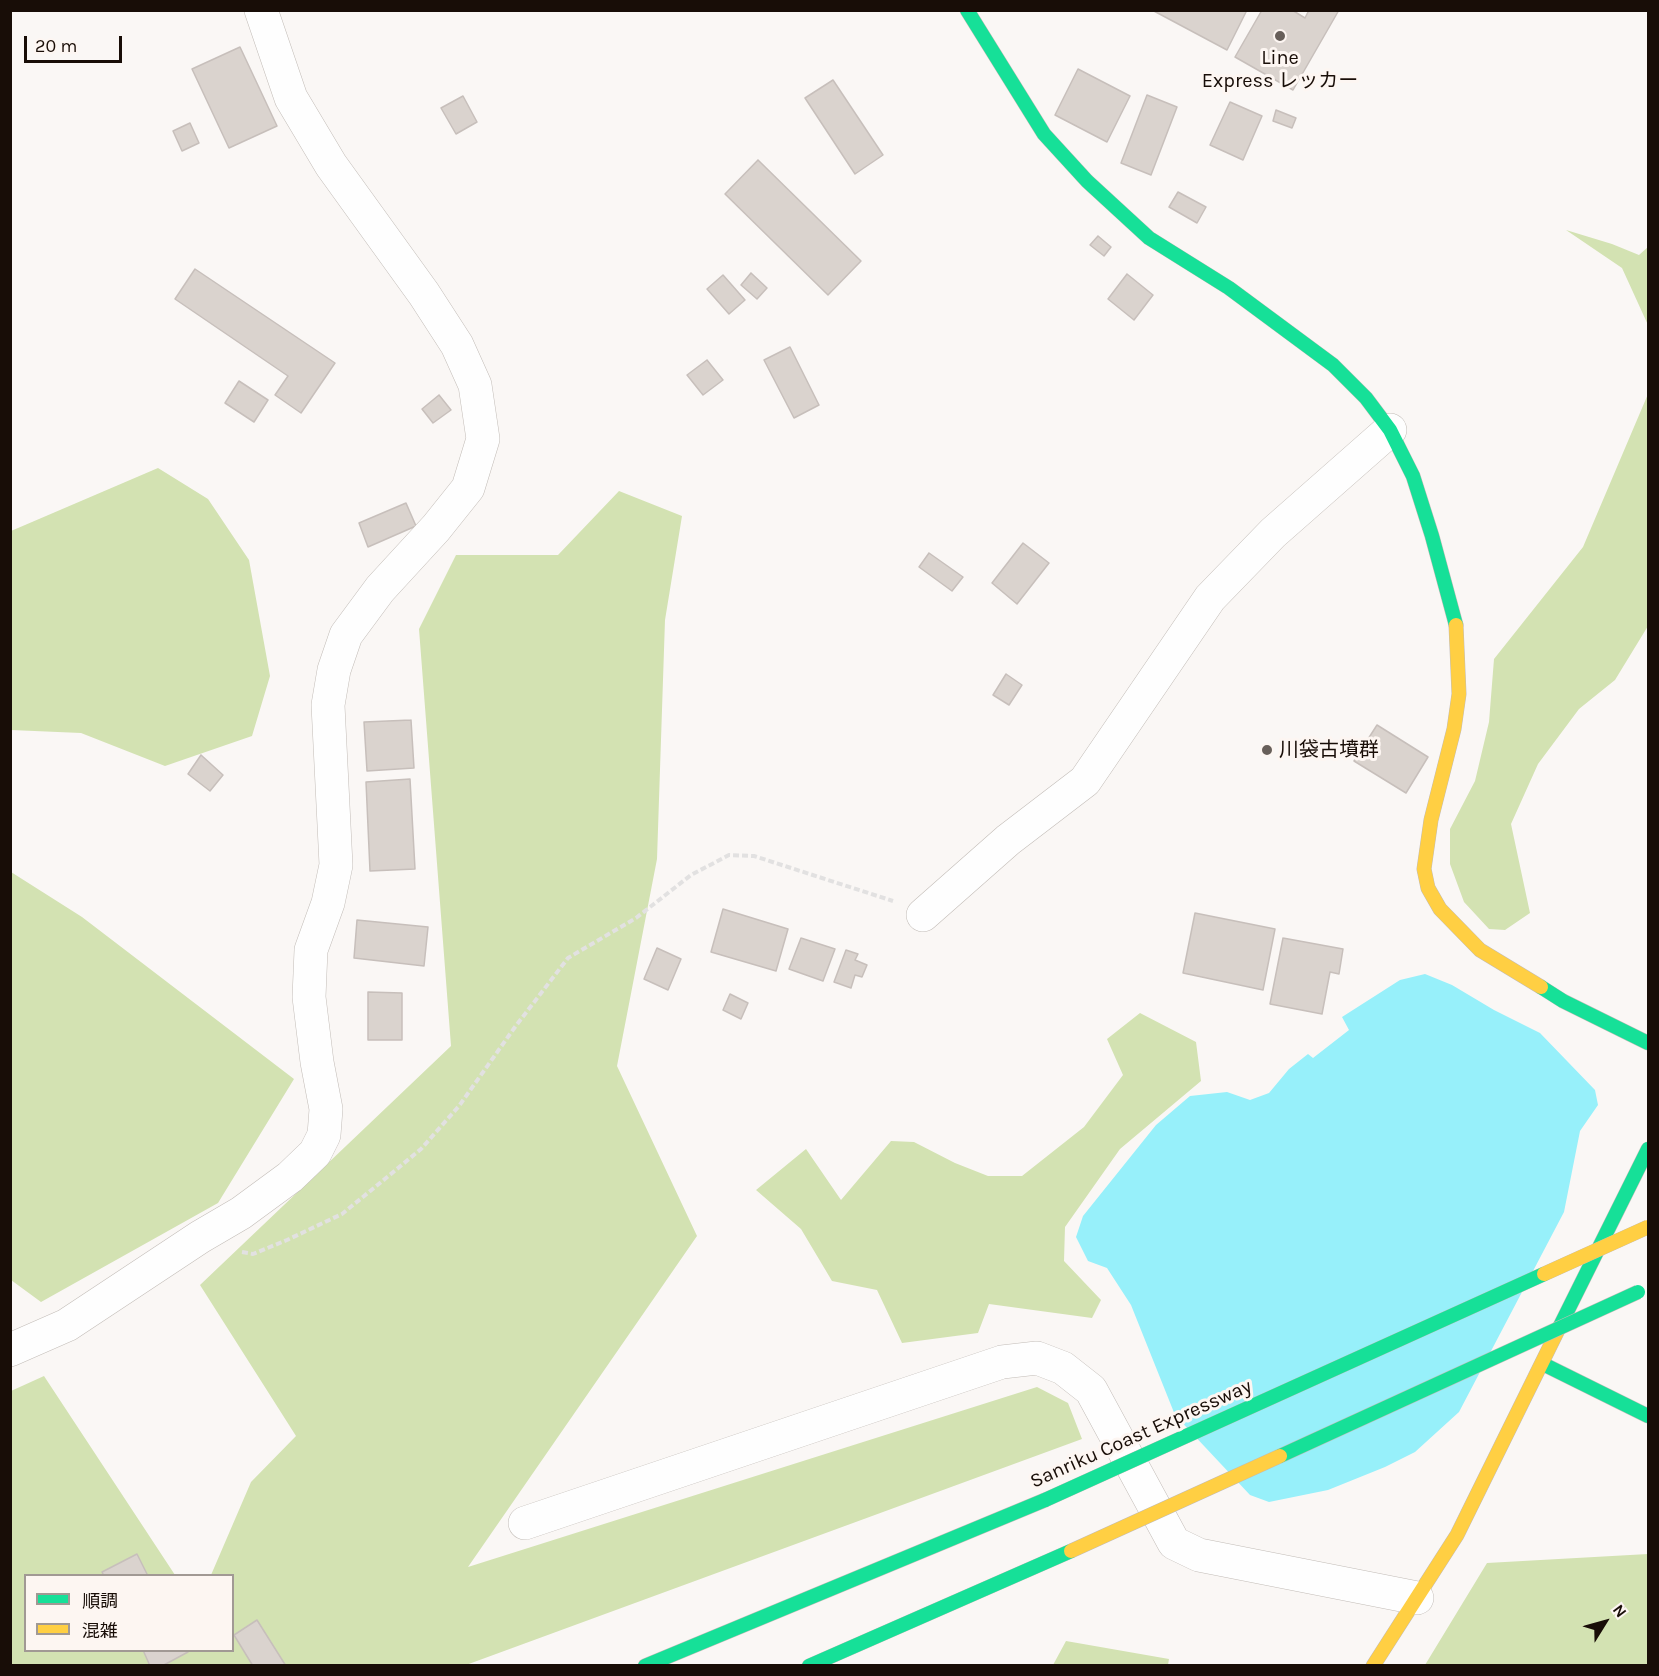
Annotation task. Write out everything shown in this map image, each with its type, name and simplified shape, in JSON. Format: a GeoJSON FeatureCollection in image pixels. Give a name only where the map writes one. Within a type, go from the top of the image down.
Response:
{"type":"FeatureCollection","features":[{"type":"Feature","properties":{"kind":"main road"},"geometry":{"type":"LineString","coordinates":[[967,10],[1044,134],[1087,182],[1149,238],[1229,288],[1333,364],[1366,398],[1390,430],[1413,476],[1455,618],[1459,694],[1454,729],[1431,820],[1424,869],[1428,888],[1440,909],[1480,950],[1563,1001],[1648,1043]]}},
{"type":"Feature","properties":{"kind":"main road"},"geometry":{"type":"LineString","coordinates":[[1373,1665],[1457,1535],[1648,1149]]}},
{"type":"Feature","properties":{"kind":"main road","name":"Sanriku Coast Expressway"},"geometry":{"type":"LineString","coordinates":[[645,1665],[1045,1500],[1648,1227]]}},
{"type":"Feature","properties":{"kind":"main road"},"geometry":{"type":"LineString","coordinates":[[809,1665],[1071,1551],[1643,1290]]}},
{"type":"Feature","properties":{"kind":"main road"},"geometry":{"type":"LineString","coordinates":[[1543,1364],[1648,1416]]}},
{"type":"Feature","properties":{"kind":"street"},"geometry":{"type":"LineString","coordinates":[[10,1350],[67,1325],[200,1237],[242,1213],[290,1177],[315,1153],[324,1135],[326,1109],[317,1062],[309,997],[311,950],[328,903],[336,865],[328,705],[334,670],[346,635],[380,589],[436,528],[468,488],[483,440],[475,385],[458,345],[331,165],[291,98],[261,10]]}},
{"type":"Feature","properties":{"kind":"street"},"geometry":{"type":"LineString","coordinates":[[924,915],[1008,840],[1085,780],[1210,598],[1273,533],[1390,430]]}},
{"type":"Feature","properties":{"kind":"street"},"geometry":{"type":"LineString","coordinates":[[525,1523],[1002,1362],[1036,1358],[1063,1368],[1091,1390],[1174,1543],[1199,1555],[1417,1598]]}},
{"type":"Feature","properties":{"kind":"path"},"geometry":{"type":"LineString","coordinates":[[200,1237],[224,1248],[252,1254],[342,1214],[421,1149],[459,1106],[514,1027],[568,958],[636,918],[691,875],[729,855],[754,856],[776,862],[882,896],[924,915]]}},
{"type":"Feature","properties":{"kind":"green space"},"geometry":{"type":"Polygon","coordinates":[[[1566,230],[1639,255],[1648,247],[1648,325],[1622,268],[1566,230]]]}},
{"type":"Feature","properties":{"kind":"green space"},"geometry":{"type":"Polygon","coordinates":[[[1648,394],[1648,626],[1615,680],[1579,709],[1538,764],[1511,824],[1530,913],[1505,930],[1489,929],[1464,902],[1450,864],[1450,829],[1475,781],[1489,722],[1494,659],[1583,547],[1648,394]]]}},
{"type":"Feature","properties":{"kind":"green space"},"geometry":{"type":"Polygon","coordinates":[[[158,468],[208,499],[249,560],[270,676],[252,736],[165,766],[81,733],[11,730],[11,531],[158,468]]]}},
{"type":"Feature","properties":{"kind":"green space"},"geometry":{"type":"Polygon","coordinates":[[[619,491],[682,516],[665,620],[657,859],[617,1066],[697,1236],[468,1567],[1037,1387],[1068,1403],[1082,1439],[466,1665],[11,1666],[11,1391],[44,1376],[174,1574],[24,1574],[24,1652],[234,1652],[234,1574],[211,1574],[251,1482],[296,1436],[200,1285],[451,1046],[419,629],[456,555],[558,555],[619,491]]]}},
{"type":"Feature","properties":{"kind":"green space"},"geometry":{"type":"Polygon","coordinates":[[[11,872],[82,917],[294,1079],[218,1203],[41,1302],[11,1280],[11,872]]]}},
{"type":"Feature","properties":{"kind":"green space"},"geometry":{"type":"Polygon","coordinates":[[[1140,1013],[1196,1042],[1201,1081],[1120,1149],[1065,1227],[1064,1261],[1101,1300],[1092,1318],[989,1304],[978,1333],[902,1343],[877,1290],[832,1281],[801,1229],[756,1190],[806,1149],[841,1200],[891,1141],[914,1142],[955,1163],[988,1176],[1022,1176],[1084,1127],[1123,1075],[1107,1039],[1140,1013]]]}},
{"type":"Feature","properties":{"kind":"green space"},"geometry":{"type":"Polygon","coordinates":[[[1648,1554],[1648,1665],[1425,1665],[1487,1563],[1648,1554]]]}},
{"type":"Feature","properties":{"kind":"green space"},"geometry":{"type":"Polygon","coordinates":[[[1066,1641],[1169,1659],[1168,1665],[1053,1665],[1066,1641]]]}},
{"type":"Feature","properties":{"kind":"water"},"geometry":{"type":"Polygon","coordinates":[[[1425,974],[1452,985],[1494,1010],[1540,1033],[1595,1090],[1598,1105],[1580,1131],[1564,1212],[1459,1412],[1415,1452],[1385,1467],[1328,1490],[1269,1502],[1250,1495],[1175,1415],[1131,1305],[1107,1268],[1088,1261],[1076,1237],[1083,1216],[1156,1125],[1190,1096],[1227,1092],[1250,1100],[1269,1093],[1289,1069],[1308,1054],[1313,1058],[1349,1030],[1342,1017],[1400,980],[1425,974]]]}},
{"type":"Feature","properties":{"kind":"building"},"geometry":{"type":"Polygon","coordinates":[[[1152,10],[1247,10],[1227,50],[1152,10]]]}},
{"type":"Feature","properties":{"kind":"building"},"geometry":{"type":"Polygon","coordinates":[[[1262,10],[1292,10],[1305,18],[1309,10],[1339,10],[1293,90],[1235,57],[1262,10]]]}},
{"type":"Feature","properties":{"kind":"building"},"geometry":{"type":"Polygon","coordinates":[[[240,47],[277,126],[229,148],[192,69],[240,47]]]}},
{"type":"Feature","properties":{"kind":"building"},"geometry":{"type":"Polygon","coordinates":[[[1078,69],[1130,96],[1107,142],[1055,115],[1078,69]]]}},
{"type":"Feature","properties":{"kind":"building"},"geometry":{"type":"Polygon","coordinates":[[[833,80],[883,155],[855,174],[805,98],[833,80]]]}},
{"type":"Feature","properties":{"kind":"building"},"geometry":{"type":"Polygon","coordinates":[[[1147,95],[1177,107],[1151,175],[1121,163],[1147,95]]]}},
{"type":"Feature","properties":{"kind":"building"},"geometry":{"type":"Polygon","coordinates":[[[463,96],[477,122],[456,134],[441,108],[463,96]]]}},
{"type":"Feature","properties":{"kind":"building"},"geometry":{"type":"Polygon","coordinates":[[[1230,102],[1262,116],[1243,160],[1210,145],[1230,102]]]}},
{"type":"Feature","properties":{"kind":"building"},"geometry":{"type":"Polygon","coordinates":[[[1276,110],[1296,118],[1292,128],[1273,121],[1276,110]]]}},
{"type":"Feature","properties":{"kind":"building"},"geometry":{"type":"Polygon","coordinates":[[[190,123],[199,143],[182,151],[173,131],[190,123]]]}},
{"type":"Feature","properties":{"kind":"building"},"geometry":{"type":"Polygon","coordinates":[[[758,160],[861,261],[828,295],[725,194],[758,160]]]}},
{"type":"Feature","properties":{"kind":"building"},"geometry":{"type":"Polygon","coordinates":[[[1178,192],[1206,207],[1197,223],[1169,207],[1178,192]]]}},
{"type":"Feature","properties":{"kind":"building"},"geometry":{"type":"Polygon","coordinates":[[[1098,236],[1111,247],[1104,256],[1090,245],[1098,236]]]}},
{"type":"Feature","properties":{"kind":"building"},"geometry":{"type":"Polygon","coordinates":[[[195,269],[335,363],[301,413],[275,395],[288,376],[175,299],[195,269]]]}},
{"type":"Feature","properties":{"kind":"building"},"geometry":{"type":"Polygon","coordinates":[[[751,273],[767,288],[757,299],[741,285],[751,273]]]}},
{"type":"Feature","properties":{"kind":"building"},"geometry":{"type":"Polygon","coordinates":[[[1127,274],[1153,295],[1134,320],[1108,299],[1127,274]]]}},
{"type":"Feature","properties":{"kind":"building"},"geometry":{"type":"Polygon","coordinates":[[[723,275],[745,300],[729,314],[707,289],[723,275]]]}},
{"type":"Feature","properties":{"kind":"building"},"geometry":{"type":"Polygon","coordinates":[[[790,347],[819,405],[794,418],[764,360],[790,347]]]}},
{"type":"Feature","properties":{"kind":"building"},"geometry":{"type":"Polygon","coordinates":[[[707,360],[723,380],[703,395],[687,375],[707,360]]]}},
{"type":"Feature","properties":{"kind":"building"},"geometry":{"type":"Polygon","coordinates":[[[239,381],[268,400],[254,422],[225,403],[239,381]]]}},
{"type":"Feature","properties":{"kind":"building"},"geometry":{"type":"Polygon","coordinates":[[[439,395],[451,410],[433,423],[422,409],[439,395]]]}},
{"type":"Feature","properties":{"kind":"building"},"geometry":{"type":"Polygon","coordinates":[[[406,503],[416,526],[368,547],[359,523],[406,503]]]}},
{"type":"Feature","properties":{"kind":"building"},"geometry":{"type":"Polygon","coordinates":[[[1023,543],[1049,563],[1017,604],[992,583],[1023,543]]]}},
{"type":"Feature","properties":{"kind":"building"},"geometry":{"type":"Polygon","coordinates":[[[929,553],[963,577],[952,591],[919,567],[929,553]]]}},
{"type":"Feature","properties":{"kind":"building"},"geometry":{"type":"Polygon","coordinates":[[[1006,674],[1022,685],[1009,705],[993,695],[1006,674]]]}},
{"type":"Feature","properties":{"kind":"building"},"geometry":{"type":"Polygon","coordinates":[[[411,720],[414,768],[367,771],[364,722],[411,720]]]}},
{"type":"Feature","properties":{"kind":"building"},"geometry":{"type":"Polygon","coordinates":[[[1377,725],[1428,757],[1406,793],[1354,761],[1377,725]]]}},
{"type":"Feature","properties":{"kind":"building"},"geometry":{"type":"Polygon","coordinates":[[[201,755],[223,775],[210,791],[188,774],[201,755]]]}},
{"type":"Feature","properties":{"kind":"building"},"geometry":{"type":"Polygon","coordinates":[[[410,779],[415,869],[370,871],[366,782],[410,779]]]}},
{"type":"Feature","properties":{"kind":"building"},"geometry":{"type":"Polygon","coordinates":[[[723,909],[788,929],[776,971],[711,952],[723,909]]]}},
{"type":"Feature","properties":{"kind":"building"},"geometry":{"type":"Polygon","coordinates":[[[1195,913],[1275,929],[1263,990],[1183,973],[1195,913]]]}},
{"type":"Feature","properties":{"kind":"building"},"geometry":{"type":"Polygon","coordinates":[[[357,920],[428,927],[424,966],[354,958],[357,920]]]}},
{"type":"Feature","properties":{"kind":"building"},"geometry":{"type":"Polygon","coordinates":[[[801,938],[835,949],[823,981],[789,969],[801,938]]]}},
{"type":"Feature","properties":{"kind":"building"},"geometry":{"type":"Polygon","coordinates":[[[1283,938],[1343,949],[1339,974],[1330,972],[1322,1014],[1270,1004],[1283,938]]]}},
{"type":"Feature","properties":{"kind":"building"},"geometry":{"type":"Polygon","coordinates":[[[657,948],[681,959],[668,990],[644,979],[657,948]]]}},
{"type":"Feature","properties":{"kind":"building"},"geometry":{"type":"Polygon","coordinates":[[[846,950],[858,954],[855,960],[867,965],[862,977],[855,975],[851,988],[834,982],[846,950]]]}},
{"type":"Feature","properties":{"kind":"building"},"geometry":{"type":"Polygon","coordinates":[[[368,992],[402,993],[402,1040],[368,1040],[368,992]]]}},
{"type":"Feature","properties":{"kind":"building"},"geometry":{"type":"Polygon","coordinates":[[[730,994],[748,1003],[741,1019],[723,1010],[730,994]]]}},
{"type":"Feature","properties":{"kind":"building"},"geometry":{"type":"Polygon","coordinates":[[[137,1554],[147,1574],[103,1574],[102,1572],[137,1554]]]}},
{"type":"Feature","properties":{"kind":"building"},"geometry":{"type":"Polygon","coordinates":[[[257,1620],[286,1666],[253,1666],[234,1635],[257,1620]]]}},
{"type":"Feature","properties":{"kind":"building"},"geometry":{"type":"Polygon","coordinates":[[[144,1652],[188,1652],[162,1666],[150,1666],[144,1652]]]}},
{"type":"Feature","properties":{"kind":"traffic: fast"},"geometry":{"type":"LineString","coordinates":[[967,10],[1044,134],[1087,181],[1149,238],[1229,288],[1333,365],[1366,398],[1390,430],[1413,476],[1456,625]]}},
{"type":"Feature","properties":{"kind":"traffic: fast"},"geometry":{"type":"LineString","coordinates":[[1541,987],[1563,1001],[1648,1043]]}},
{"type":"Feature","properties":{"kind":"traffic: fast"},"geometry":{"type":"LineString","coordinates":[[1559,1328],[1648,1149]]}},
{"type":"Feature","properties":{"kind":"traffic: fast"},"geometry":{"type":"LineString","coordinates":[[1045,1500],[1544,1274]]}},
{"type":"Feature","properties":{"kind":"traffic: fast"},"geometry":{"type":"LineString","coordinates":[[1280,1456],[1638,1292]]}},
{"type":"Feature","properties":{"kind":"traffic: fast"},"geometry":{"type":"LineString","coordinates":[[1543,1364],[1648,1416]]}},
{"type":"Feature","properties":{"kind":"traffic: fast"},"geometry":{"type":"LineString","coordinates":[[645,1666],[1045,1500]]}},
{"type":"Feature","properties":{"kind":"traffic: fast"},"geometry":{"type":"LineString","coordinates":[[809,1666],[1071,1551]]}},
{"type":"Feature","properties":{"kind":"traffic: slow"},"geometry":{"type":"LineString","coordinates":[[1456,625],[1459,694],[1454,729],[1431,820],[1424,869],[1428,888],[1440,909],[1480,950],[1541,987]]}},
{"type":"Feature","properties":{"kind":"traffic: slow"},"geometry":{"type":"LineString","coordinates":[[1544,1274],[1648,1227]]}},
{"type":"Feature","properties":{"kind":"traffic: slow"},"geometry":{"type":"LineString","coordinates":[[1373,1666],[1457,1535],[1559,1328]]}},
{"type":"Feature","properties":{"kind":"traffic: slow"},"geometry":{"type":"LineString","coordinates":[[1071,1551],[1280,1456]]}},
{"type":"Feature","properties":{"kind":"place","name":"Line Express レッカー"},"geometry":{"type":"Point","coordinates":[1280,36]}},
{"type":"Feature","properties":{"kind":"place","name":"川袋古墳群"},"geometry":{"type":"Point","coordinates":[1267,750]}}]}
